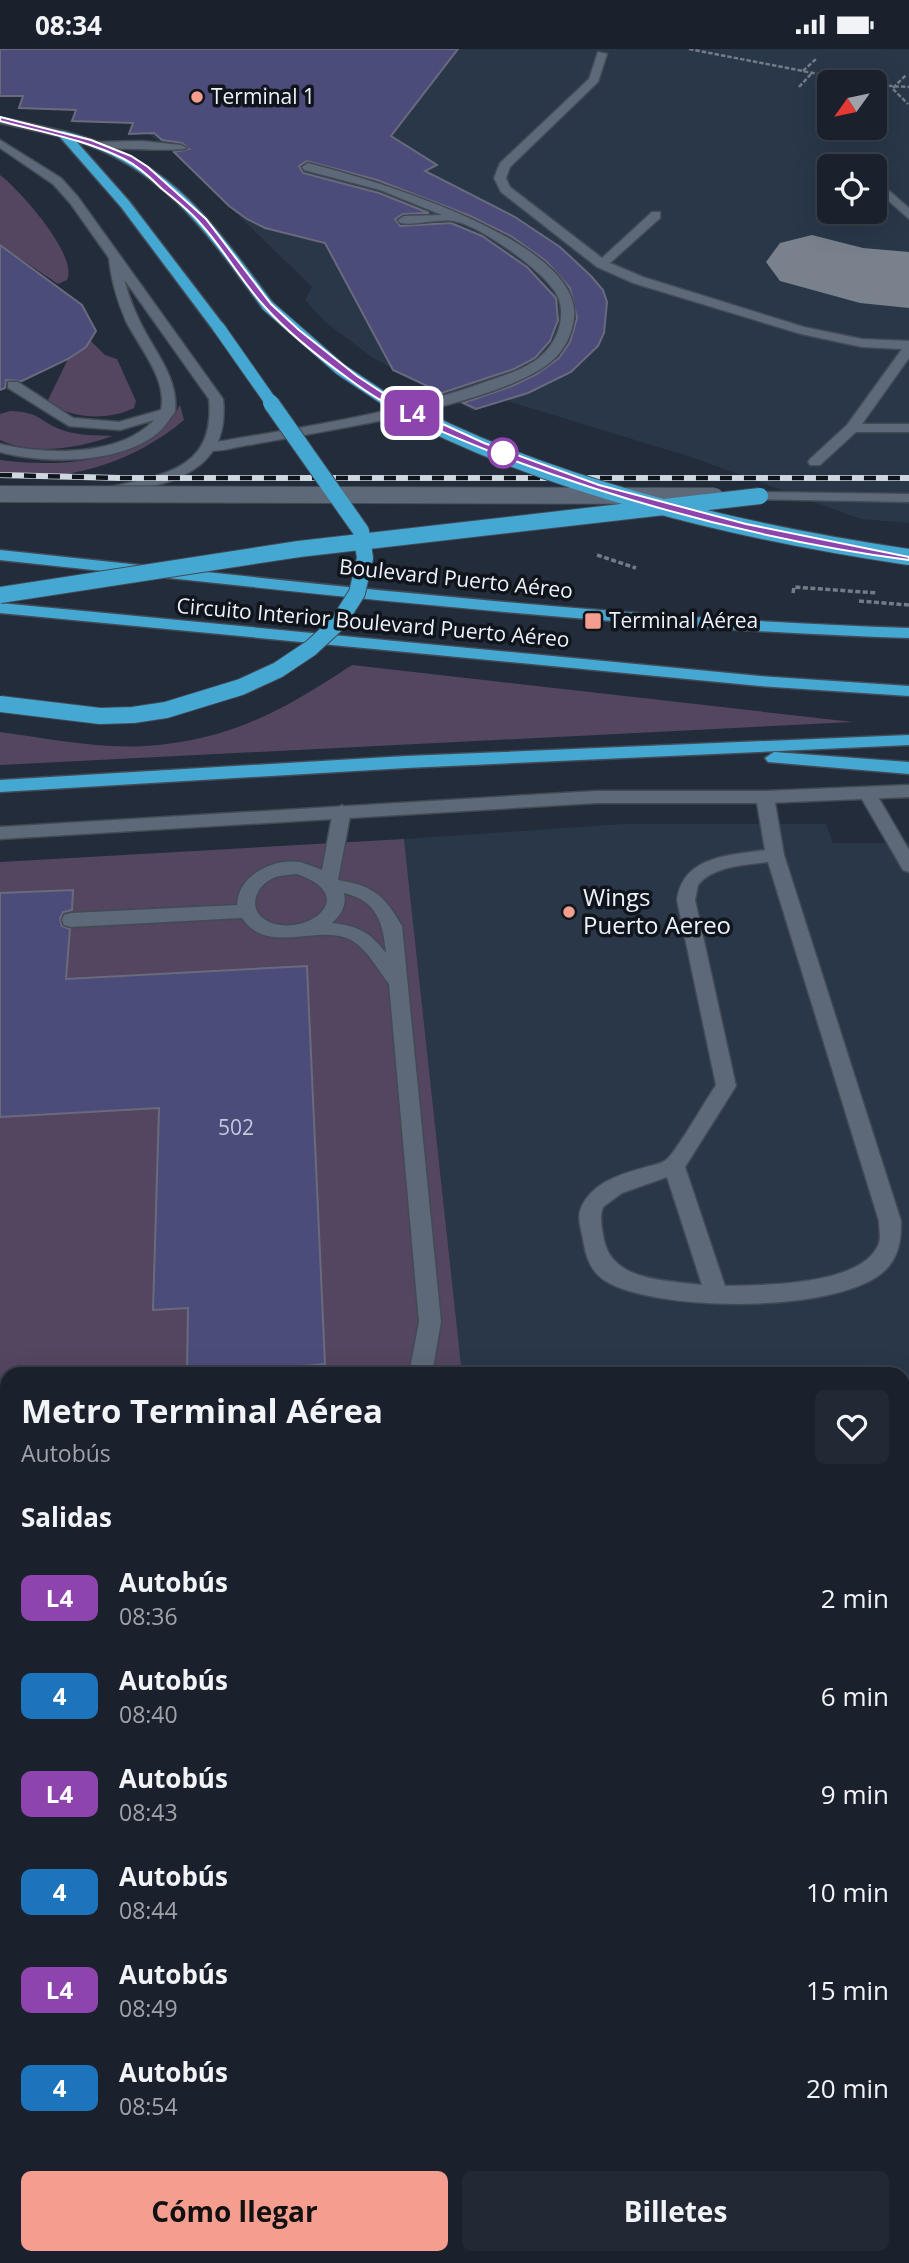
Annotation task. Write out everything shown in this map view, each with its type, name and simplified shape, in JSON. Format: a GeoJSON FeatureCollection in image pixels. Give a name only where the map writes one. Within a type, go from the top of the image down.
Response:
{"type":"FeatureCollection","features":[{"type":"Feature","properties":{"kind":"highway"},"geometry":{"type":"LineString","coordinates":[[64,134],[128,158],[174,193],[203,221],[268,306],[323,355],[377,394],[481,445],[596,487],[681,511],[831,545],[909,557]]}},
{"type":"Feature","properties":{"kind":"highway"},"geometry":{"type":"LineString","coordinates":[[0,704],[82,714],[131,715],[211,699],[248,686],[288,663],[330,633],[346,613],[360,582],[365,558],[361,531],[219,328],[125,204],[64,134]]}},
{"type":"Feature","properties":{"kind":"highway"},"geometry":{"type":"LineString","coordinates":[[0,595],[299,549],[760,496]]}},
{"type":"Feature","properties":{"kind":"highway","name":"Boulevard Puerto Aéreo"},"geometry":{"type":"LineString","coordinates":[[0,555],[627,618],[794,630],[909,633]]}},
{"type":"Feature","properties":{"kind":"highway","name":"Circuito Interior Boulevard Puerto Aéreo"},"geometry":{"type":"LineString","coordinates":[[0,608],[746,680],[909,691]]}},
{"type":"Feature","properties":{"kind":"highway"},"geometry":{"type":"LineString","coordinates":[[0,786],[406,762],[909,740]]}},
{"type":"Feature","properties":{"kind":"highway"},"geometry":{"type":"LineString","coordinates":[[674,751],[909,768]]}},
{"type":"Feature","properties":{"kind":"street"},"geometry":{"type":"LineString","coordinates":[[602,54],[594,80],[504,166],[500,178],[505,189],[602,264],[638,280],[801,330],[862,343],[909,346]]}},
{"type":"Feature","properties":{"kind":"street"},"geometry":{"type":"LineString","coordinates":[[0,120],[64,134]]}},
{"type":"Feature","properties":{"kind":"street"},"geometry":{"type":"LineString","coordinates":[[0,143],[57,181],[211,389],[216,400],[219,423],[211,447],[201,460],[185,469],[131,488],[94,495],[0,494]]}},
{"type":"Feature","properties":{"kind":"street"},"geometry":{"type":"LineString","coordinates":[[99,145],[142,144],[181,148]]}},
{"type":"Feature","properties":{"kind":"street"},"geometry":{"type":"LineString","coordinates":[[211,447],[373,418],[446,401],[514,377],[544,360],[559,344],[566,325],[568,305],[559,285],[542,267],[514,248],[459,218],[395,191],[308,167]]}},
{"type":"Feature","properties":{"kind":"street"},"geometry":{"type":"LineString","coordinates":[[887,193],[909,215]]}},
{"type":"Feature","properties":{"kind":"street"},"geometry":{"type":"LineString","coordinates":[[602,264],[656,215]]}},
{"type":"Feature","properties":{"kind":"street"},"geometry":{"type":"LineString","coordinates":[[404,220],[459,218]]}},
{"type":"Feature","properties":{"kind":"street"},"geometry":{"type":"LineString","coordinates":[[0,448],[16,453],[68,457],[122,446],[156,429],[168,412],[169,391],[136,327],[116,278],[115,257]]}},
{"type":"Feature","properties":{"kind":"street"},"geometry":{"type":"LineString","coordinates":[[815,462],[852,428],[909,346]]}},
{"type":"Feature","properties":{"kind":"street"},"geometry":{"type":"LineString","coordinates":[[13,385],[69,422],[120,426],[168,412]]}},
{"type":"Feature","properties":{"kind":"street"},"geometry":{"type":"LineString","coordinates":[[852,428],[909,428]]}},
{"type":"Feature","properties":{"kind":"street"},"geometry":{"type":"LineString","coordinates":[[0,494],[909,498]]}},
{"type":"Feature","properties":{"kind":"street"},"geometry":{"type":"LineString","coordinates":[[0,833],[597,797],[765,797],[909,791]]}},
{"type":"Feature","properties":{"kind":"street"},"geometry":{"type":"LineString","coordinates":[[868,794],[909,866]]}},
{"type":"Feature","properties":{"kind":"street"},"geometry":{"type":"LineString","coordinates":[[765,797],[775,855],[890,1221],[890,1244],[877,1265],[829,1287],[717,1296],[625,1280],[607,1270],[598,1260],[590,1220],[592,1207],[598,1197],[609,1189],[674,1166],[719,1101],[726,1086],[686,900],[689,882],[701,872],[736,860],[775,855]]}},
{"type":"Feature","properties":{"kind":"street"},"geometry":{"type":"LineString","coordinates":[[342,811],[331,883],[338,897],[336,909],[328,920],[314,928],[294,933],[273,931],[256,924],[246,911],[244,898],[251,886],[262,876],[279,870],[298,868],[315,871],[331,883],[356,889],[376,898],[393,926],[401,986],[430,1322],[421,1367]]}},
{"type":"Feature","properties":{"kind":"street"},"geometry":{"type":"LineString","coordinates":[[71,919],[246,911]]}},
{"type":"Feature","properties":{"kind":"street"},"geometry":{"type":"LineString","coordinates":[[314,928],[353,932],[367,942],[401,986]]}},
{"type":"Feature","properties":{"kind":"street"},"geometry":{"type":"LineString","coordinates":[[674,1166],[717,1296]]}},
{"type":"Feature","properties":{"kind":"path"},"geometry":{"type":"LineString","coordinates":[[689,49],[817,74]]}},
{"type":"Feature","properties":{"kind":"path"},"geometry":{"type":"LineString","coordinates":[[803,71],[817,58]]}},
{"type":"Feature","properties":{"kind":"path"},"geometry":{"type":"LineString","coordinates":[[800,87],[812,73]]}},
{"type":"Feature","properties":{"kind":"path"},"geometry":{"type":"LineString","coordinates":[[892,88],[906,75]]}},
{"type":"Feature","properties":{"kind":"path"},"geometry":{"type":"LineString","coordinates":[[887,87],[909,87]]}},
{"type":"Feature","properties":{"kind":"path"},"geometry":{"type":"LineString","coordinates":[[892,88],[908,104]]}},
{"type":"Feature","properties":{"kind":"path"},"geometry":{"type":"LineString","coordinates":[[859,601],[909,605]]}},
{"type":"Feature","properties":{"kind":"shaded area"},"geometry":{"type":"Polygon","coordinates":[[[0,49],[909,49],[909,523],[861,519],[691,457],[507,401],[473,411],[372,357],[325,322],[305,300],[312,287],[170,149],[130,122],[0,93],[0,49]]]}},
{"type":"Feature","properties":{"kind":"shaded area"},"geometry":{"type":"Polygon","coordinates":[[[0,175],[33,208],[56,240],[68,269],[67,280],[58,284],[0,245],[0,175]]]}},
{"type":"Feature","properties":{"kind":"shaded area"},"geometry":{"type":"Polygon","coordinates":[[[90,340],[105,355],[117,359],[136,401],[134,408],[113,415],[90,416],[67,412],[47,402],[68,359],[90,340]]]}},
{"type":"Feature","properties":{"kind":"shaded area"},"geometry":{"type":"Polygon","coordinates":[[[180,405],[184,420],[121,459],[98,467],[51,476],[0,478],[0,460],[74,462],[125,450],[147,440],[166,425],[180,405]]]}},
{"type":"Feature","properties":{"kind":"shaded area"},"geometry":{"type":"Polygon","coordinates":[[[10,411],[34,415],[68,432],[113,436],[56,449],[13,445],[0,440],[0,414],[10,411]]]}},
{"type":"Feature","properties":{"kind":"shaded area"},"geometry":{"type":"Polygon","coordinates":[[[352,665],[853,722],[0,765],[0,732],[127,747],[203,738],[279,709],[352,665]]]}},
{"type":"Feature","properties":{"kind":"shaded area"},"geometry":{"type":"Polygon","coordinates":[[[623,824],[826,824],[833,843],[909,843],[909,1367],[461,1367],[404,839],[623,824]]]}},
{"type":"Feature","properties":{"kind":"shaded area"},"geometry":{"type":"Polygon","coordinates":[[[404,839],[461,1367],[0,1367],[0,862],[404,839]]]}},
{"type":"Feature","properties":{"kind":"building"},"geometry":{"type":"Polygon","coordinates":[[[0,49],[458,49],[391,136],[437,165],[425,171],[515,217],[560,247],[591,276],[603,290],[607,302],[604,333],[598,346],[571,372],[528,393],[476,409],[463,403],[512,386],[537,374],[559,358],[570,342],[577,318],[570,288],[546,261],[511,236],[468,215],[377,180],[307,161],[299,166],[303,173],[379,193],[429,213],[403,214],[395,219],[400,226],[451,223],[482,236],[527,267],[556,298],[558,320],[550,341],[535,358],[514,369],[442,393],[393,370],[325,243],[265,228],[247,219],[229,206],[174,152],[189,149],[182,143],[162,140],[154,133],[129,134],[133,123],[72,121],[76,110],[19,108],[23,96],[0,96],[0,49]]]}},
{"type":"Feature","properties":{"kind":"building"},"geometry":{"type":"Polygon","coordinates":[[[0,245],[82,305],[96,331],[86,347],[68,359],[22,381],[6,380],[5,388],[0,390],[0,245]]]}},
{"type":"Feature","properties":{"kind":"building"},"geometry":{"type":"Polygon","coordinates":[[[73,890],[72,910],[63,912],[60,919],[62,926],[70,929],[66,979],[307,966],[325,1364],[293,1367],[187,1367],[188,1308],[153,1310],[159,1108],[0,1117],[0,893],[73,890]]]}},
{"type":"Feature","properties":{"kind":"taxiway"},"geometry":{"type":"LineString","coordinates":[[812,262],[860,275],[909,280]]}},
{"type":"Feature","properties":{"kind":"railway"},"geometry":{"type":"LineString","coordinates":[[0,475],[120,478],[909,478]]}},
{"type":"Feature","properties":{"kind":"bus line","name":"L4"},"geometry":{"type":"LineString","coordinates":[[0,120],[89,141],[128,158],[145,169],[203,221],[268,306],[296,332],[354,378],[389,401],[430,422],[481,445],[596,487],[681,511],[854,549],[909,557]]}},
{"type":"Feature","properties":{"kind":"place","name":"Terminal 1"},"geometry":{"type":"Point","coordinates":[197,97]}},
{"type":"Feature","properties":{"kind":"place","name":"Terminal Aérea"},"geometry":{"type":"Point","coordinates":[593,621]}},
{"type":"Feature","properties":{"kind":"place","name":"Wings Puerto Aereo"},"geometry":{"type":"Point","coordinates":[569,912]}}]}
